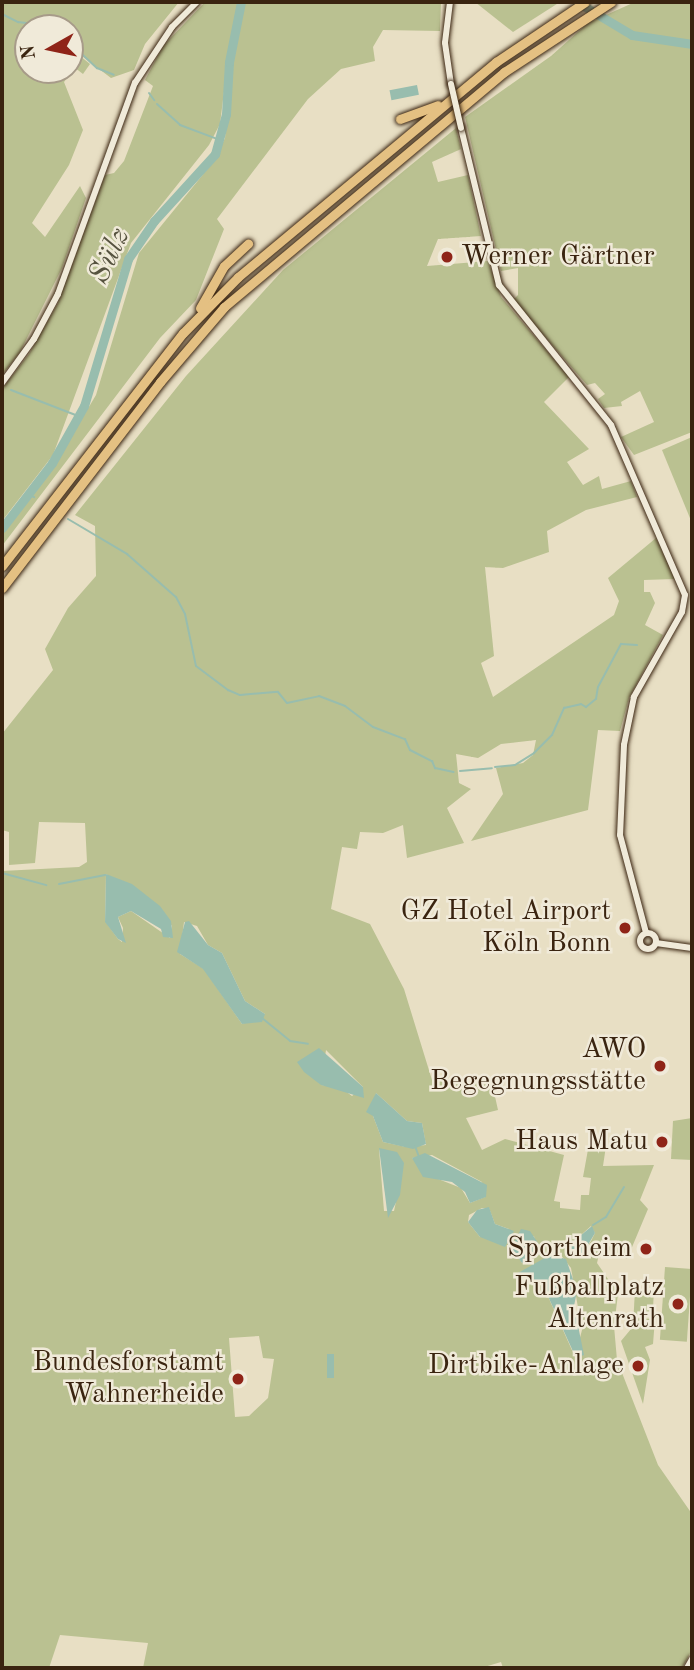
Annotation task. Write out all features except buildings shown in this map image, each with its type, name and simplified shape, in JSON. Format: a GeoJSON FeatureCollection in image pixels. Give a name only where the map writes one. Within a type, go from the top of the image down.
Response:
{"type":"FeatureCollection","features":[{"type":"Feature","properties":{"kind":"highway"},"geometry":{"type":"LineString","coordinates":[[183,333],[253,262],[447,102],[560,17],[585,2]]}},
{"type":"Feature","properties":{"kind":"highway"},"geometry":{"type":"LineString","coordinates":[[2,588],[154,389],[224,307],[504,72],[569,26],[611,2]]}},
{"type":"Feature","properties":{"kind":"highway"},"geometry":{"type":"LineString","coordinates":[[400,119],[447,102]]}},
{"type":"Feature","properties":{"kind":"highway"},"geometry":{"type":"LineString","coordinates":[[2,566],[183,333],[224,266],[248,244]]}},
{"type":"Feature","properties":{"kind":"main road"},"geometry":{"type":"LineString","coordinates":[[2,383],[34,339],[58,294],[135,82],[172,27],[197,2]]}},
{"type":"Feature","properties":{"kind":"main road"},"geometry":{"type":"LineString","coordinates":[[450,2],[445,43],[451,84],[499,285],[611,425],[685,595],[683,610],[634,697],[625,736],[620,835],[646,933],[642,946],[649,949],[656,943],[692,948]]}},
{"type":"Feature","properties":{"kind":"main road"},"geometry":{"type":"LineString","coordinates":[[646,933],[654,937],[656,943]]}},
{"type":"Feature","properties":{"kind":"main road"},"geometry":{"type":"LineString","coordinates":[[687,1668],[692,1659]]}},
{"type":"Feature","properties":{"kind":"shaded area"},"geometry":{"type":"Polygon","coordinates":[[[2,2],[179,2],[145,44],[134,70],[111,78],[84,58],[84,14],[14,14],[14,84],[65,84],[83,130],[69,165],[32,223],[45,237],[80,186],[86,198],[62,268],[20,352],[2,375],[2,2]]]}},
{"type":"Feature","properties":{"kind":"shaded area"},"geometry":{"type":"Polygon","coordinates":[[[205,2],[441,2],[440,31],[383,30],[373,47],[375,61],[341,69],[308,99],[217,219],[224,229],[196,300],[160,338],[2,546],[2,533],[55,464],[96,395],[139,253],[214,161],[225,138],[234,47],[229,51],[220,124],[209,145],[131,243],[53,455],[2,521],[2,389],[29,354],[58,303],[105,175],[114,173],[124,161],[153,86],[145,80],[163,46],[205,2]]]}},
{"type":"Feature","properties":{"kind":"shaded area"},"geometry":{"type":"Polygon","coordinates":[[[475,2],[560,2],[513,32],[475,2]]]}},
{"type":"Feature","properties":{"kind":"shaded area"},"geometry":{"type":"Polygon","coordinates":[[[635,2],[692,2],[692,432],[634,455],[621,437],[654,422],[640,391],[621,402],[622,406],[604,408],[598,399],[605,394],[595,383],[587,385],[513,300],[518,295],[518,268],[501,271],[465,117],[551,56],[588,23],[635,2]]]}},
{"type":"Feature","properties":{"kind":"shaded area"},"geometry":{"type":"Polygon","coordinates":[[[84,59],[90,64],[84,73],[84,59]]]}},
{"type":"Feature","properties":{"kind":"shaded area"},"geometry":{"type":"Polygon","coordinates":[[[417,85],[419,95],[391,100],[390,90],[417,85]]]}},
{"type":"Feature","properties":{"kind":"shaded area"},"geometry":{"type":"Polygon","coordinates":[[[456,128],[461,149],[432,162],[438,182],[468,175],[481,236],[438,239],[427,266],[488,261],[501,297],[569,377],[544,402],[589,449],[567,462],[583,485],[599,476],[602,489],[631,481],[637,497],[586,510],[547,531],[549,552],[503,568],[485,567],[494,656],[481,663],[493,697],[614,615],[619,601],[608,578],[656,538],[675,579],[644,580],[644,592],[650,592],[655,603],[645,625],[663,635],[629,698],[620,731],[598,730],[588,810],[471,841],[503,794],[496,768],[523,763],[533,755],[536,740],[501,744],[478,758],[456,754],[459,783],[471,789],[447,808],[464,843],[407,858],[403,825],[383,833],[360,832],[357,849],[342,847],[331,909],[370,924],[404,989],[432,1080],[492,1083],[498,1110],[466,1118],[482,1150],[505,1139],[564,1155],[554,1201],[560,1202],[560,1208],[580,1210],[581,1195],[589,1195],[591,1178],[583,1177],[589,1144],[606,1146],[603,1166],[654,1165],[640,1200],[648,1209],[627,1259],[601,1246],[597,1263],[610,1282],[619,1286],[614,1326],[617,1360],[658,1465],[692,1514],[692,1650],[682,1668],[503,1668],[501,1662],[481,1668],[143,1668],[148,1643],[60,1635],[49,1668],[2,1668],[2,871],[79,867],[87,862],[85,823],[39,822],[35,863],[9,865],[9,832],[2,830],[2,734],[53,670],[45,649],[68,608],[96,576],[95,526],[75,515],[186,376],[283,270],[456,128]],[[106,874],[105,921],[122,942],[123,928],[118,917],[131,911],[170,938],[172,926],[160,909],[106,874]],[[184,922],[180,954],[204,969],[242,1024],[265,1014],[245,1001],[222,953],[208,945],[197,926],[184,922]],[[326,1050],[321,1085],[340,1087],[352,1096],[363,1087],[326,1050]],[[376,1093],[373,1116],[383,1142],[406,1147],[426,1145],[422,1123],[407,1121],[376,1093]],[[379,1149],[384,1211],[394,1211],[401,1178],[379,1149]],[[432,1155],[412,1158],[428,1175],[461,1188],[470,1203],[485,1197],[482,1182],[432,1155]],[[482,1208],[469,1215],[468,1222],[480,1237],[509,1229],[495,1224],[489,1208],[482,1208]],[[591,1226],[571,1244],[572,1258],[582,1255],[591,1241],[595,1233],[591,1226]],[[534,1236],[514,1250],[522,1263],[535,1241],[534,1236]],[[560,1254],[518,1273],[522,1283],[542,1283],[575,1357],[582,1330],[571,1268],[560,1254]],[[259,1336],[229,1338],[235,1417],[249,1416],[268,1398],[274,1359],[263,1358],[259,1336]]]}},
{"type":"Feature","properties":{"kind":"shaded area"},"geometry":{"type":"Polygon","coordinates":[[[692,437],[692,523],[662,450],[692,437]]]}},
{"type":"Feature","properties":{"kind":"shaded area"},"geometry":{"type":"Polygon","coordinates":[[[106,874],[132,884],[160,906],[171,921],[173,938],[163,937],[161,929],[131,911],[118,917],[126,943],[118,939],[105,922],[106,874]]]}},
{"type":"Feature","properties":{"kind":"shaded area"},"geometry":{"type":"Polygon","coordinates":[[[189,921],[208,945],[222,953],[245,1001],[265,1014],[262,1022],[242,1024],[203,969],[177,952],[185,922],[189,921]]]}},
{"type":"Feature","properties":{"kind":"shaded area"},"geometry":{"type":"Polygon","coordinates":[[[319,1048],[363,1087],[364,1098],[321,1085],[304,1072],[297,1062],[319,1048]]]}},
{"type":"Feature","properties":{"kind":"shaded area"},"geometry":{"type":"Polygon","coordinates":[[[376,1093],[407,1121],[422,1123],[426,1144],[413,1149],[383,1142],[373,1116],[366,1112],[376,1093]]]}},
{"type":"Feature","properties":{"kind":"shaded area"},"geometry":{"type":"Polygon","coordinates":[[[692,1118],[692,1160],[671,1159],[673,1121],[692,1118]]]}},
{"type":"Feature","properties":{"kind":"shaded area"},"geometry":{"type":"Polygon","coordinates":[[[379,1148],[397,1152],[404,1163],[400,1195],[388,1218],[379,1148]]]}},
{"type":"Feature","properties":{"kind":"shaded area"},"geometry":{"type":"Polygon","coordinates":[[[425,1153],[487,1185],[486,1197],[470,1203],[465,1192],[452,1182],[423,1177],[412,1158],[425,1153]]]}},
{"type":"Feature","properties":{"kind":"shaded area"},"geometry":{"type":"Polygon","coordinates":[[[489,1207],[495,1224],[514,1231],[505,1247],[480,1237],[468,1222],[477,1210],[489,1207]]]}},
{"type":"Feature","properties":{"kind":"shaded area"},"geometry":{"type":"Polygon","coordinates":[[[592,1226],[595,1233],[582,1255],[572,1258],[568,1246],[592,1226]]]}},
{"type":"Feature","properties":{"kind":"shaded area"},"geometry":{"type":"Polygon","coordinates":[[[521,1229],[530,1231],[540,1246],[540,1254],[522,1263],[511,1248],[521,1229]]]}},
{"type":"Feature","properties":{"kind":"shaded area"},"geometry":{"type":"Polygon","coordinates":[[[550,1255],[566,1259],[577,1291],[574,1306],[584,1355],[576,1358],[542,1283],[522,1283],[518,1273],[550,1255]]]}},
{"type":"Feature","properties":{"kind":"shaded area","name":"Fußballplatz Altenrath"},"geometry":{"type":"Polygon","coordinates":[[[665,1267],[692,1269],[687,1342],[660,1340],[665,1267]]]}},
{"type":"Feature","properties":{"kind":"shaded area"},"geometry":{"type":"Polygon","coordinates":[[[635,1289],[654,1290],[653,1317],[634,1316],[635,1289]]]}},
{"type":"Feature","properties":{"kind":"shaded area","name":"Dirtbike-Anlage"},"geometry":{"type":"Polygon","coordinates":[[[631,1318],[655,1319],[653,1344],[645,1347],[650,1360],[643,1404],[621,1341],[631,1329],[631,1318]]]}},
{"type":"Feature","properties":{"kind":"shaded area"},"geometry":{"type":"Polygon","coordinates":[[[327,1354],[334,1354],[334,1378],[327,1378],[327,1354]]]}},
{"type":"Feature","properties":{"kind":"waterway","name":"Sülz"},"geometry":{"type":"LineString","coordinates":[[2,528],[52,463],[84,406],[128,259],[154,221],[215,154],[226,114],[229,62],[241,2]]}},
{"type":"Feature","properties":{"kind":"waterway","name":"Sülz"},"geometry":{"type":"LineString","coordinates":[[577,2],[632,35],[692,44]]}},
{"type":"Feature","properties":{"kind":"waterway"},"geometry":{"type":"LineString","coordinates":[[2,14],[14,20]]}},
{"type":"Feature","properties":{"kind":"waterway"},"geometry":{"type":"LineString","coordinates":[[84,56],[97,68],[114,75]]}},
{"type":"Feature","properties":{"kind":"waterway"},"geometry":{"type":"LineString","coordinates":[[149,93],[154,100]]}},
{"type":"Feature","properties":{"kind":"waterway"},"geometry":{"type":"LineString","coordinates":[[157,104],[180,125],[220,140]]}},
{"type":"Feature","properties":{"kind":"waterway"},"geometry":{"type":"LineString","coordinates":[[11,390],[78,416]]}},
{"type":"Feature","properties":{"kind":"waterway","name":"Sülz"},"geometry":{"type":"LineString","coordinates":[[28,494],[34,497]]}},
{"type":"Feature","properties":{"kind":"waterway"},"geometry":{"type":"LineString","coordinates":[[68,519],[127,554],[176,597],[185,614],[196,666],[228,690],[240,695],[278,692],[287,703],[319,696],[345,706],[373,727],[405,739],[410,750],[432,761],[435,768],[454,772]]}},
{"type":"Feature","properties":{"kind":"waterway"},"geometry":{"type":"LineString","coordinates":[[495,767],[515,765],[534,753],[552,735],[564,708],[581,704],[586,707],[596,699],[598,687],[621,644],[637,645]]}},
{"type":"Feature","properties":{"kind":"waterway"},"geometry":{"type":"LineString","coordinates":[[460,771],[492,768]]}},
{"type":"Feature","properties":{"kind":"waterway"},"geometry":{"type":"LineString","coordinates":[[2,873],[46,885]]}},
{"type":"Feature","properties":{"kind":"waterway"},"geometry":{"type":"LineString","coordinates":[[59,884],[105,875]]}},
{"type":"Feature","properties":{"kind":"waterway"},"geometry":{"type":"LineString","coordinates":[[262,1018],[290,1041],[308,1044]]}},
{"type":"Feature","properties":{"kind":"waterway"},"geometry":{"type":"LineString","coordinates":[[415,1146],[419,1157]]}},
{"type":"Feature","properties":{"kind":"waterway"},"geometry":{"type":"LineString","coordinates":[[593,1225],[606,1217],[624,1187]]}},
{"type":"Feature","properties":{"kind":"place","name":"Werner Gärtner"},"geometry":{"type":"Point","coordinates":[447,257]}},
{"type":"Feature","properties":{"kind":"place","name":"GZ Hotel Airport Köln Bonn"},"geometry":{"type":"Point","coordinates":[625,928]}},
{"type":"Feature","properties":{"kind":"place","name":"AWO Begegnungsstätte"},"geometry":{"type":"Point","coordinates":[660,1066]}},
{"type":"Feature","properties":{"kind":"place","name":"Haus Matu"},"geometry":{"type":"Point","coordinates":[662,1142]}},
{"type":"Feature","properties":{"kind":"place","name":"Sportheim"},"geometry":{"type":"Point","coordinates":[646,1249]}},
{"type":"Feature","properties":{"kind":"place","name":"Fußballplatz Altenrath"},"geometry":{"type":"Point","coordinates":[678,1304]}},
{"type":"Feature","properties":{"kind":"place","name":"Dirtbike-Anlage"},"geometry":{"type":"Point","coordinates":[638,1366]}},
{"type":"Feature","properties":{"kind":"place","name":"Bundesforstamt Wahnerheide"},"geometry":{"type":"Point","coordinates":[238,1379]}}]}
